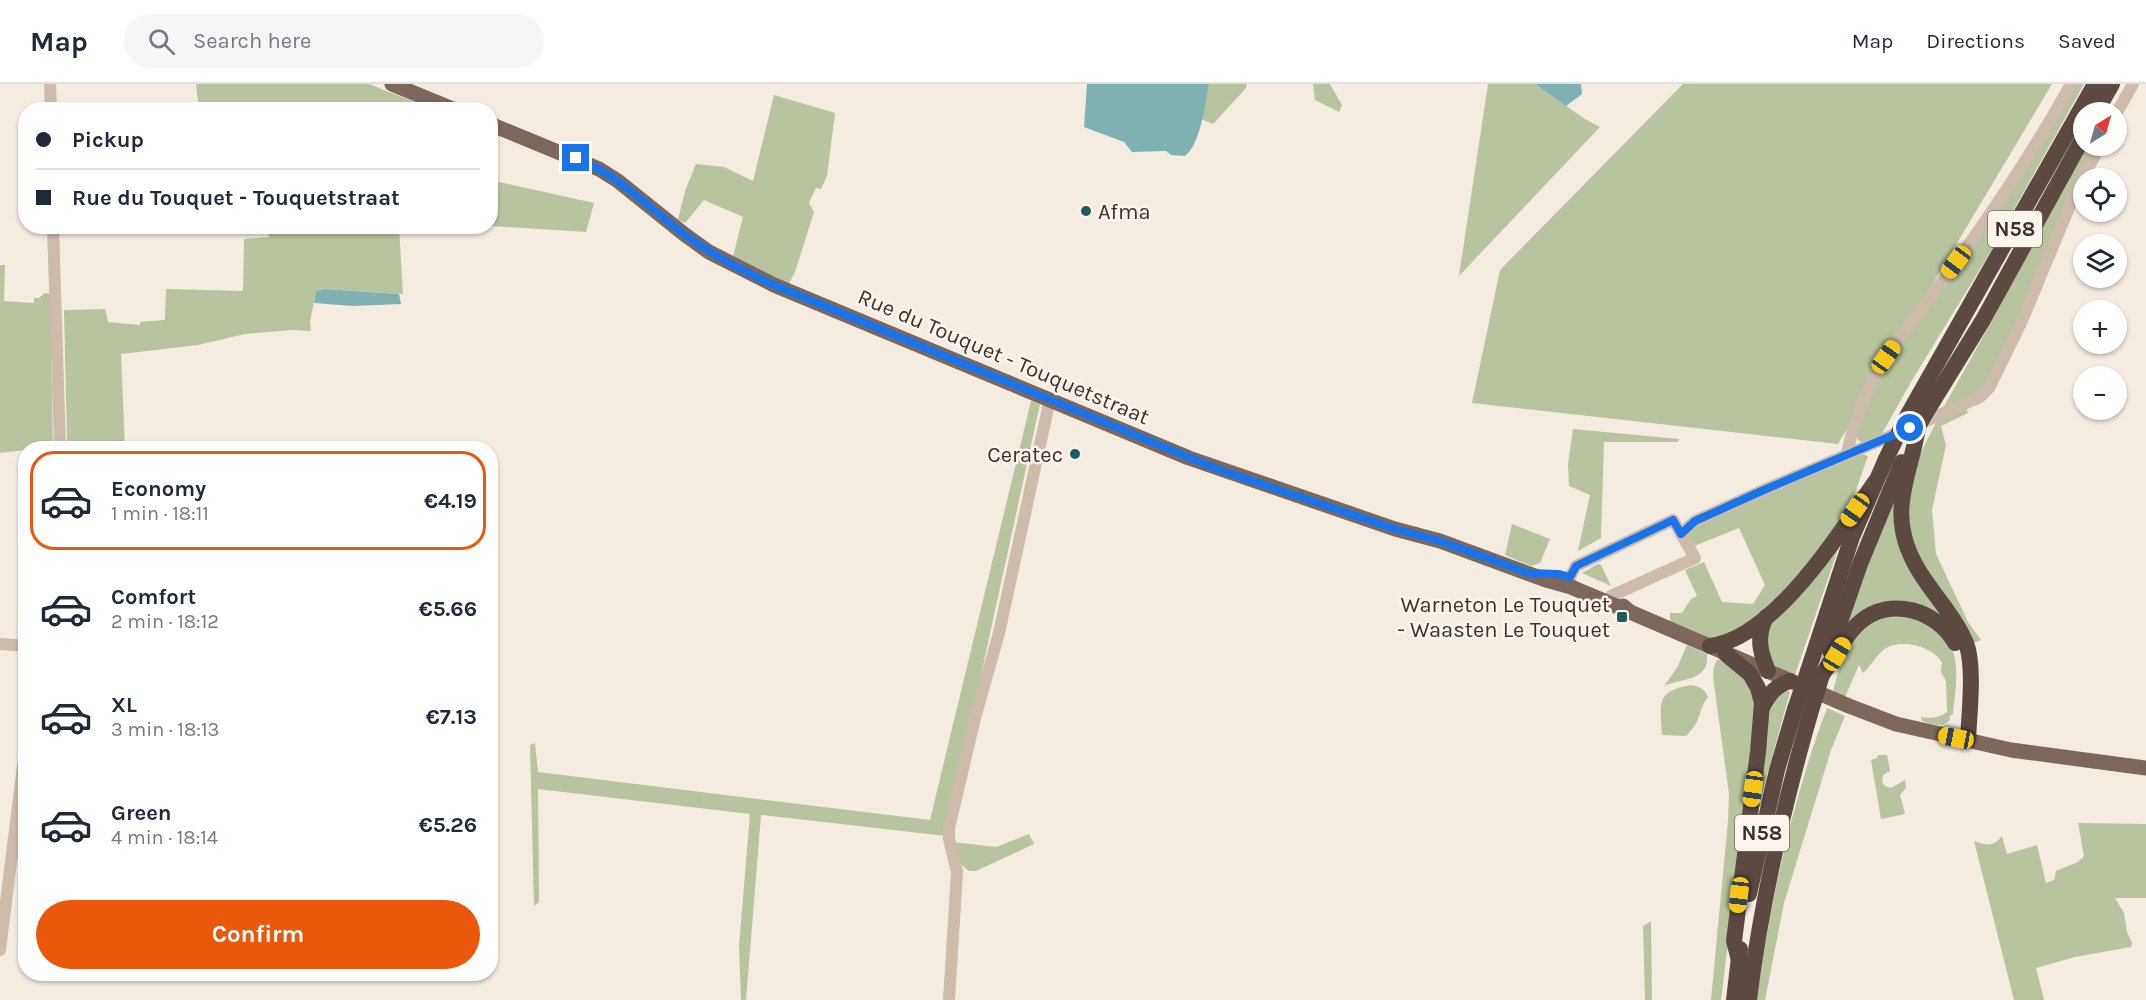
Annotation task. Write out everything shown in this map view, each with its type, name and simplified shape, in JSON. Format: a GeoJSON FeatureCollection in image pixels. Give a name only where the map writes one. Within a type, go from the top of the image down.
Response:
{"type":"FeatureCollection","features":[{"type":"Feature","properties":{"kind":"highway","name":"N58"},"geometry":{"type":"LineString","coordinates":[[1734,1000],[1746,908],[1761,837],[1815,673],[1860,564],[1910,454],[1916,420],[2095,84]]}},
{"type":"Feature","properties":{"kind":"highway"},"geometry":{"type":"LineString","coordinates":[[2102,102],[2112,84]]}},
{"type":"Feature","properties":{"kind":"highway","name":"N58"},"geometry":{"type":"LineString","coordinates":[[1815,673],[1852,537],[1886,459],[1916,420],[1983,320],[2073,156]]}},
{"type":"Feature","properties":{"kind":"highway"},"geometry":{"type":"LineString","coordinates":[[1910,454],[1904,482],[1902,530],[1916,568],[1966,645],[1970,690],[1962,739]]}},
{"type":"Feature","properties":{"kind":"highway"},"geometry":{"type":"LineString","coordinates":[[1710,646],[1736,638],[1766,616],[1801,582],[1826,553],[1875,482]]}},
{"type":"Feature","properties":{"kind":"highway"},"geometry":{"type":"LineString","coordinates":[[1815,673],[1860,622],[1877,612],[1893,608],[1910,609],[1925,614],[1947,631],[1959,655],[1962,739]]}},
{"type":"Feature","properties":{"kind":"highway"},"geometry":{"type":"LineString","coordinates":[[1766,616],[1759,643],[1768,671]]}},
{"type":"Feature","properties":{"kind":"highway"},"geometry":{"type":"LineString","coordinates":[[1726,654],[1750,674],[1758,688],[1762,708],[1734,941],[1739,960]]}},
{"type":"Feature","properties":{"kind":"highway"},"geometry":{"type":"LineString","coordinates":[[1762,708],[1772,691],[1780,684],[1790,681]]}},
{"type":"Feature","properties":{"kind":"highway","name":"N58"},"geometry":{"type":"LineString","coordinates":[[1749,1000],[1772,861],[1802,711]]}},
{"type":"Feature","properties":{"kind":"main road"},"geometry":{"type":"LineString","coordinates":[[392,84],[436,102]]}},
{"type":"Feature","properties":{"kind":"main road","name":"Rue du Touquet - Touquetstraat"},"geometry":{"type":"LineString","coordinates":[[498,127],[599,169],[618,181],[691,239],[749,274],[1217,469],[1395,529],[1440,541],[1528,573],[1595,586],[1611,596],[1626,611]]}},
{"type":"Feature","properties":{"kind":"main road","name":"Rue du Touquet - Touquetstraat"},"geometry":{"type":"LineString","coordinates":[[1571,582],[1626,611],[1896,724],[2022,751],[2146,768]]}},
{"type":"Feature","properties":{"kind":"street"},"geometry":{"type":"LineString","coordinates":[[50,84],[51,102]]}},
{"type":"Feature","properties":{"kind":"street"},"geometry":{"type":"LineString","coordinates":[[1847,454],[1852,429],[1874,377],[2037,144],[2071,84]]}},
{"type":"Feature","properties":{"kind":"street"},"geometry":{"type":"LineString","coordinates":[[2123,102],[2133,84]]}},
{"type":"Feature","properties":{"kind":"street"},"geometry":{"type":"LineString","coordinates":[[1681,534],[1695,521],[1980,397],[1989,388],[2020,323],[2076,191],[2095,156]]}},
{"type":"Feature","properties":{"kind":"street"},"geometry":{"type":"LineString","coordinates":[[53,234],[60,441]]}},
{"type":"Feature","properties":{"kind":"street"},"geometry":{"type":"LineString","coordinates":[[949,1000],[957,872],[949,839],[949,828],[975,718],[999,633],[1050,399]]}},
{"type":"Feature","properties":{"kind":"street"},"geometry":{"type":"LineString","coordinates":[[1571,582],[1576,566],[1673,520],[1695,558],[1611,596]]}},
{"type":"Feature","properties":{"kind":"street"},"geometry":{"type":"LineString","coordinates":[[0,644],[18,645]]}},
{"type":"Feature","properties":{"kind":"street"},"geometry":{"type":"LineString","coordinates":[[0,950],[18,806]]}},
{"type":"Feature","properties":{"kind":"green space"},"geometry":{"type":"Polygon","coordinates":[[[196,84],[369,84],[414,102],[198,102],[196,84]]]}},
{"type":"Feature","properties":{"kind":"green space"},"geometry":{"type":"Polygon","coordinates":[[[1209,84],[1247,84],[1246,88],[1213,124],[1201,119],[1209,84]]]}},
{"type":"Feature","properties":{"kind":"green space"},"geometry":{"type":"Polygon","coordinates":[[[1313,84],[1330,84],[1342,105],[1339,112],[1315,100],[1313,84]]]}},
{"type":"Feature","properties":{"kind":"green space"},"geometry":{"type":"Polygon","coordinates":[[[1488,84],[1535,84],[1600,127],[1459,276],[1488,84]]]}},
{"type":"Feature","properties":{"kind":"green space"},"geometry":{"type":"Polygon","coordinates":[[[1683,84],[2052,84],[1892,352],[2076,84],[2084,84],[1988,256],[1879,439],[1864,443],[1858,440],[1856,431],[1868,393],[1838,444],[1472,403],[1500,270],[1683,84]]]}},
{"type":"Feature","properties":{"kind":"green space"},"geometry":{"type":"Polygon","coordinates":[[[774,95],[835,113],[827,176],[821,189],[816,188],[809,203],[814,212],[795,272],[788,285],[732,260],[743,217],[704,200],[685,223],[678,220],[685,191],[696,164],[724,167],[753,181],[774,95]]]}},
{"type":"Feature","properties":{"kind":"green space"},"geometry":{"type":"Polygon","coordinates":[[[2081,156],[2092,156],[2086,168],[2075,168],[2081,156]]]}},
{"type":"Feature","properties":{"kind":"green space"},"geometry":{"type":"Polygon","coordinates":[[[2073,171],[2073,198],[2020,317],[1982,391],[1942,410],[1993,319],[2073,171]]]}},
{"type":"Feature","properties":{"kind":"green space"},"geometry":{"type":"Polygon","coordinates":[[[498,182],[594,203],[586,232],[498,226],[498,182]]]}},
{"type":"Feature","properties":{"kind":"green space"},"geometry":{"type":"Polygon","coordinates":[[[268,234],[399,234],[403,294],[324,289],[316,291],[310,322],[311,331],[292,330],[245,334],[198,345],[121,354],[125,441],[67,441],[64,310],[105,309],[108,322],[140,325],[140,322],[165,320],[166,289],[243,291],[244,239],[269,237],[268,234]]]}},
{"type":"Feature","properties":{"kind":"green space"},"geometry":{"type":"Polygon","coordinates":[[[0,265],[5,265],[4,301],[34,303],[34,298],[39,298],[45,293],[50,294],[53,441],[18,441],[18,451],[0,453],[0,265]]]}},
{"type":"Feature","properties":{"kind":"green space"},"geometry":{"type":"Polygon","coordinates":[[[1031,401],[1040,404],[946,836],[761,815],[746,1000],[741,1000],[739,946],[750,814],[538,789],[539,902],[534,906],[530,745],[535,743],[538,772],[930,820],[1031,401]]]}},
{"type":"Feature","properties":{"kind":"green space"},"geometry":{"type":"Polygon","coordinates":[[[1966,408],[1968,413],[1941,426],[1946,445],[1932,510],[1936,554],[1968,622],[1981,640],[1971,644],[1920,563],[1909,530],[1911,475],[1924,446],[1937,421],[1966,408]]]}},
{"type":"Feature","properties":{"kind":"green space"},"geometry":{"type":"Polygon","coordinates":[[[1573,429],[1679,439],[1678,442],[1604,442],[1601,538],[1578,551],[1590,495],[1569,486],[1568,464],[1573,429]]]}},
{"type":"Feature","properties":{"kind":"green space"},"geometry":{"type":"Polygon","coordinates":[[[1862,454],[1868,456],[1856,490],[1839,521],[1810,563],[1760,615],[1715,641],[1670,621],[1670,613],[1682,613],[1691,599],[1697,596],[1685,570],[1704,562],[1722,602],[1753,604],[1765,585],[1739,528],[1692,547],[1686,535],[1697,526],[1862,454]]]}},
{"type":"Feature","properties":{"kind":"green space"},"geometry":{"type":"Polygon","coordinates":[[[1901,481],[1899,532],[1963,646],[1964,674],[1963,657],[1959,646],[1908,606],[1844,633],[1851,608],[1901,481]]]}},
{"type":"Feature","properties":{"kind":"green space"},"geometry":{"type":"Polygon","coordinates":[[[1512,524],[1550,539],[1540,563],[1531,566],[1505,555],[1512,524]]]}},
{"type":"Feature","properties":{"kind":"green space"},"geometry":{"type":"Polygon","coordinates":[[[1846,526],[1795,675],[1767,663],[1763,630],[1846,526]]]}},
{"type":"Feature","properties":{"kind":"green space"},"geometry":{"type":"Polygon","coordinates":[[[1598,564],[1601,565],[1611,586],[1582,573],[1598,564]]]}},
{"type":"Feature","properties":{"kind":"green space"},"geometry":{"type":"Polygon","coordinates":[[[1911,615],[1943,636],[1954,656],[1956,685],[1953,714],[1950,720],[1940,725],[1922,721],[1921,717],[1935,717],[1947,712],[1946,681],[1941,672],[1942,663],[1938,657],[1925,648],[1900,644],[1886,648],[1863,673],[1859,665],[1845,697],[1833,691],[1844,650],[1851,637],[1882,616],[1911,615]]]}},
{"type":"Feature","properties":{"kind":"green space"},"geometry":{"type":"Polygon","coordinates":[[[1687,645],[1707,654],[1704,669],[1693,677],[1664,686],[1677,668],[1687,645]]]}},
{"type":"Feature","properties":{"kind":"green space"},"geometry":{"type":"Polygon","coordinates":[[[1718,659],[1732,667],[1742,678],[1757,705],[1721,1000],[1711,1000],[1729,794],[1713,677],[1718,659]]]}},
{"type":"Feature","properties":{"kind":"green space"},"geometry":{"type":"Polygon","coordinates":[[[1691,685],[1701,688],[1708,697],[1698,720],[1686,736],[1662,735],[1661,707],[1665,695],[1691,685]]]}},
{"type":"Feature","properties":{"kind":"green space"},"geometry":{"type":"Polygon","coordinates":[[[1782,689],[1790,692],[1764,786],[1745,870],[1766,718],[1782,689]]]}},
{"type":"Feature","properties":{"kind":"green space"},"geometry":{"type":"Polygon","coordinates":[[[1827,708],[1845,716],[1831,750],[1784,903],[1765,1000],[1757,1000],[1768,926],[1784,852],[1803,779],[1827,708]]]}},
{"type":"Feature","properties":{"kind":"green space"},"geometry":{"type":"Polygon","coordinates":[[[1878,755],[1887,755],[1890,771],[1883,775],[1882,782],[1885,786],[1891,788],[1905,780],[1906,788],[1900,795],[1905,814],[1881,819],[1871,760],[1877,758],[1878,755]]]}},
{"type":"Feature","properties":{"kind":"green space"},"geometry":{"type":"Polygon","coordinates":[[[2078,823],[2146,824],[2146,898],[2115,898],[2124,913],[2131,947],[2075,957],[2036,968],[2044,1000],[2014,1000],[1974,841],[1990,845],[2002,836],[2007,854],[2037,845],[2046,883],[2054,880],[2056,871],[2078,862],[2084,856],[2078,823]]]}},
{"type":"Feature","properties":{"kind":"green space"},"geometry":{"type":"Polygon","coordinates":[[[1029,834],[1034,844],[976,871],[969,871],[959,863],[952,842],[996,847],[1029,834]]]}},
{"type":"Feature","properties":{"kind":"green space"},"geometry":{"type":"Polygon","coordinates":[[[1651,921],[1652,1000],[1645,1000],[1643,926],[1651,921]]]}},
{"type":"Feature","properties":{"kind":"water"},"geometry":{"type":"Polygon","coordinates":[[[1087,84],[1209,84],[1202,123],[1195,142],[1185,156],[1171,155],[1166,151],[1132,152],[1124,142],[1084,127],[1087,84]]]}},
{"type":"Feature","properties":{"kind":"water"},"geometry":{"type":"Polygon","coordinates":[[[1535,84],[1581,84],[1582,94],[1566,106],[1535,84]]]}},
{"type":"Feature","properties":{"kind":"water"},"geometry":{"type":"Polygon","coordinates":[[[324,289],[399,294],[401,304],[353,306],[314,303],[316,291],[324,289]]]}},
{"type":"Feature","properties":{"kind":"place","name":"Afma"},"geometry":{"type":"Point","coordinates":[1086,211]}},
{"type":"Feature","properties":{"kind":"place","name":"Ceratec"},"geometry":{"type":"Point","coordinates":[1075,454]}},
{"type":"Feature","properties":{"kind":"place","name":"Warneton Le Touquet - Waasten Le Touquet"},"geometry":{"type":"Point","coordinates":[1622,617]}},
{"type":"Feature","properties":{"kind":"route"},"geometry":{"type":"LineString","coordinates":[[576,158],[618,181],[710,252],[739,269],[774,285],[1217,469],[1395,529],[1440,541],[1528,573],[1558,574],[1570,577],[1576,566],[1673,520],[1681,534],[1695,521],[1910,428]]}}]}
